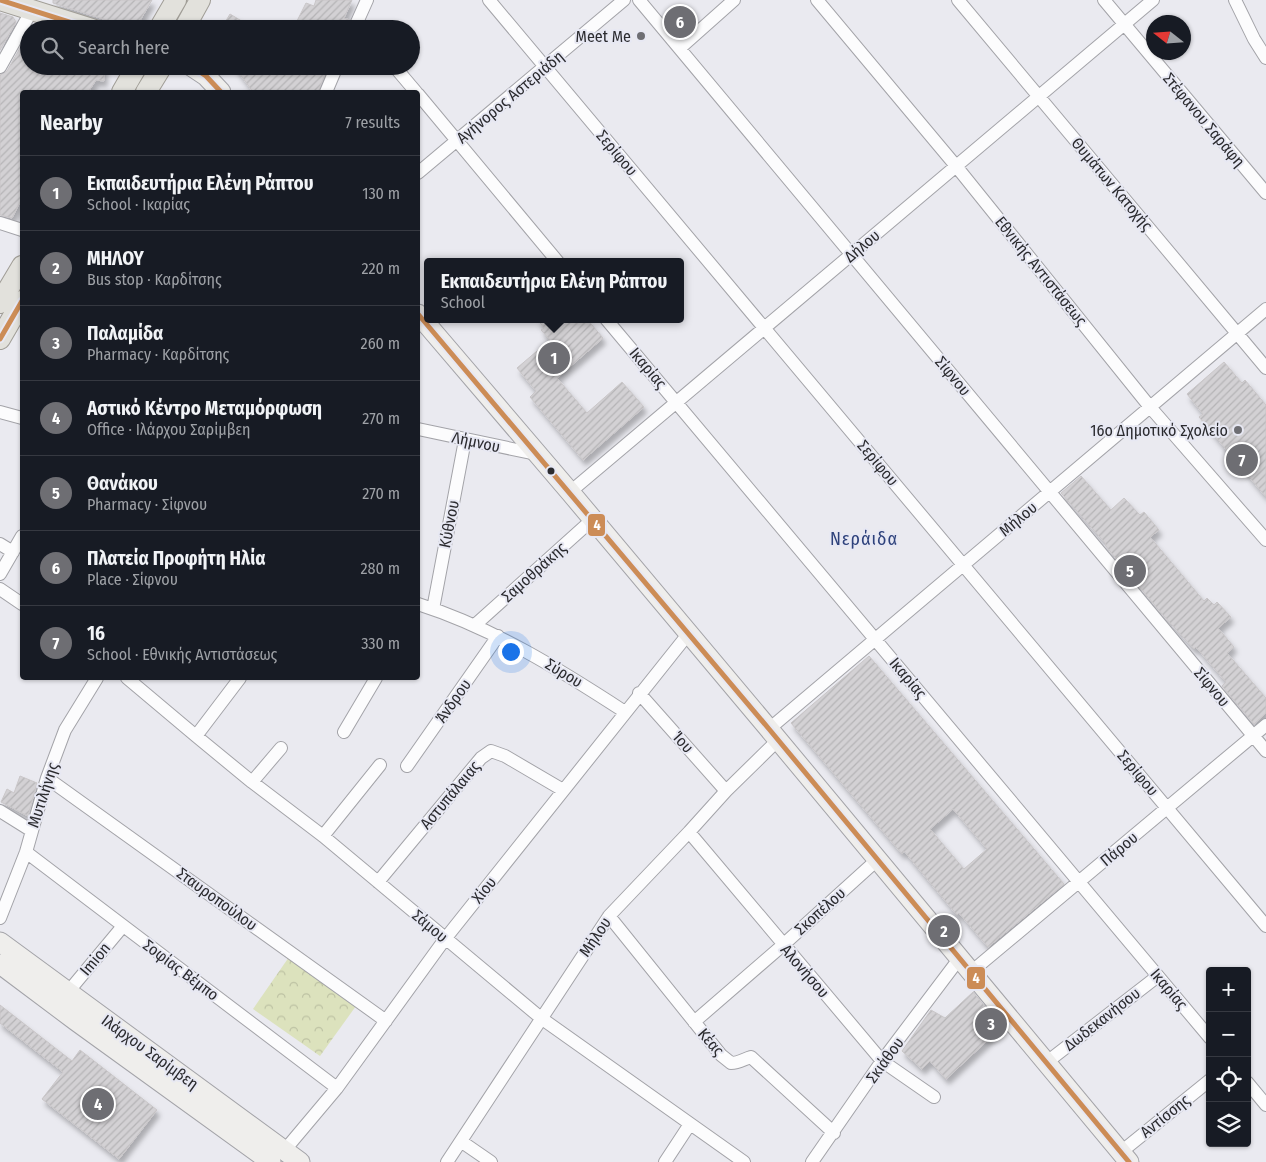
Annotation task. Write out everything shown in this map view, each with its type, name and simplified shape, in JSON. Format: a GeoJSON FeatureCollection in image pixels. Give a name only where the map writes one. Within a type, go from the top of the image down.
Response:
{"type":"FeatureCollection","features":[{"type":"Feature","properties":{"kind":"main road"},"geometry":{"type":"LineString","coordinates":[[0,0],[64,20]]}},
{"type":"Feature","properties":{"kind":"main road"},"geometry":{"type":"LineString","coordinates":[[164,20],[176,0]]}},
{"type":"Feature","properties":{"kind":"main road"},"geometry":{"type":"LineString","coordinates":[[189,20],[200,0]]}},
{"type":"Feature","properties":{"kind":"main road"},"geometry":{"type":"LineString","coordinates":[[123,90],[132,75]]}},
{"type":"Feature","properties":{"kind":"main road"},"geometry":{"type":"LineString","coordinates":[[147,90],[156,75]]}},
{"type":"Feature","properties":{"kind":"main road"},"geometry":{"type":"LineString","coordinates":[[204,75],[219,90]]}},
{"type":"Feature","properties":{"kind":"main road"},"geometry":{"type":"LineString","coordinates":[[0,303],[20,269]]}},
{"type":"Feature","properties":{"kind":"main road"},"geometry":{"type":"LineString","coordinates":[[0,339],[20,305]]}},
{"type":"Feature","properties":{"kind":"main road"},"geometry":{"type":"LineString","coordinates":[[426,323],[689,633],[1125,1157]]}},
{"type":"Feature","properties":{"kind":"main road","name":"Ιλάρχου Σαρίμβεη"},"geometry":{"type":"LineString","coordinates":[[0,942],[68,992],[277,1156]]}},
{"type":"Feature","properties":{"kind":"main road","name":"Ιλάρχου Σαρίμβεη"},"geometry":{"type":"LineString","coordinates":[[0,964],[76,1021],[277,1156],[300,1162]]}},
{"type":"Feature","properties":{"kind":"street"},"geometry":{"type":"LineString","coordinates":[[360,20],[367,0]]}},
{"type":"Feature","properties":{"kind":"street","name":"Σερίφου"},"geometry":{"type":"LineString","coordinates":[[489,0],[1266,926]]}},
{"type":"Feature","properties":{"kind":"street","name":"Αγήνορος Αστεριάδη"},"geometry":{"type":"LineString","coordinates":[[420,171],[624,0]]}},
{"type":"Feature","properties":{"kind":"street","name":"Σίφνου"},"geometry":{"type":"LineString","coordinates":[[639,0],[1266,751]]}},
{"type":"Feature","properties":{"kind":"street"},"geometry":{"type":"LineString","coordinates":[[680,48],[734,0]]}},
{"type":"Feature","properties":{"kind":"street","name":"Εθνικής Αντιστάσεως"},"geometry":{"type":"LineString","coordinates":[[817,0],[956,166],[1150,407],[1266,540]]}},
{"type":"Feature","properties":{"kind":"street","name":"Θυμάτων Κατοχής"},"geometry":{"type":"LineString","coordinates":[[958,0],[1266,368]]}},
{"type":"Feature","properties":{"kind":"street","name":"Στέφανου Σαράφη"},"geometry":{"type":"LineString","coordinates":[[1104,0],[1266,193]]}},
{"type":"Feature","properties":{"kind":"street","name":"Δήλου"},"geometry":{"type":"LineString","coordinates":[[570,492],[1154,0]]}},
{"type":"Feature","properties":{"kind":"street"},"geometry":{"type":"LineString","coordinates":[[1234,0],[1266,58]]}},
{"type":"Feature","properties":{"kind":"street"},"geometry":{"type":"LineString","coordinates":[[26,20],[32,10]]}},
{"type":"Feature","properties":{"kind":"street"},"geometry":{"type":"LineString","coordinates":[[0,67],[20,31]]}},
{"type":"Feature","properties":{"kind":"street"},"geometry":{"type":"LineString","coordinates":[[327,90],[333,75]]}},
{"type":"Feature","properties":{"kind":"street"},"geometry":{"type":"LineString","coordinates":[[402,75],[414,90]]}},
{"type":"Feature","properties":{"kind":"street"},"geometry":{"type":"LineString","coordinates":[[420,97],[555,258]]}},
{"type":"Feature","properties":{"kind":"street"},"geometry":{"type":"LineString","coordinates":[[0,223],[20,229]]}},
{"type":"Feature","properties":{"kind":"street","name":"Μήλου"},"geometry":{"type":"LineString","coordinates":[[447,1162],[462,1142],[609,916],[726,791],[773,734],[875,639],[1266,309]]}},
{"type":"Feature","properties":{"kind":"street","name":"Ικαρίας"},"geometry":{"type":"LineString","coordinates":[[609,323],[1206,1033]]}},
{"type":"Feature","properties":{"kind":"street"},"geometry":{"type":"LineString","coordinates":[[0,412],[20,417]]}},
{"type":"Feature","properties":{"kind":"street","name":"Λήμνου"},"geometry":{"type":"LineString","coordinates":[[420,429],[536,454]]}},
{"type":"Feature","properties":{"kind":"street","name":"Κύθνου"},"geometry":{"type":"LineString","coordinates":[[433,609],[465,440]]}},
{"type":"Feature","properties":{"kind":"street","name":"Σαμοθράκης"},"geometry":{"type":"LineString","coordinates":[[475,625],[592,519]]}},
{"type":"Feature","properties":{"kind":"street"},"geometry":{"type":"LineString","coordinates":[[0,574],[20,540]]}},
{"type":"Feature","properties":{"kind":"street"},"geometry":{"type":"LineString","coordinates":[[0,544],[13,552]]}},
{"type":"Feature","properties":{"kind":"street"},"geometry":{"type":"LineString","coordinates":[[0,589],[20,603]]}},
{"type":"Feature","properties":{"kind":"street","name":"Σύρου"},"geometry":{"type":"LineString","coordinates":[[420,605],[475,625],[498,636],[572,677],[625,712]]}},
{"type":"Feature","properties":{"kind":"street","name":"Χίου"},"geometry":{"type":"LineString","coordinates":[[277,1156],[337,1088],[445,938],[639,693],[689,633]]}},
{"type":"Feature","properties":{"kind":"street","name":"Άνδρου"},"geometry":{"type":"LineString","coordinates":[[408,766],[498,636]]}},
{"type":"Feature","properties":{"kind":"street","name":"Μυτιλήνης"},"geometry":{"type":"LineString","coordinates":[[0,918],[26,852],[48,778],[65,730],[96,680]]}},
{"type":"Feature","properties":{"kind":"street","name":"Σάμου"},"geometry":{"type":"LineString","coordinates":[[129,680],[252,782],[322,836],[541,1018],[744,1162]]}},
{"type":"Feature","properties":{"kind":"street"},"geometry":{"type":"LineString","coordinates":[[196,736],[238,680]]}},
{"type":"Feature","properties":{"kind":"street"},"geometry":{"type":"LineString","coordinates":[[344,732],[375,680]]}},
{"type":"Feature","properties":{"kind":"street","name":"Ίου"},"geometry":{"type":"LineString","coordinates":[[639,693],[726,791]]}},
{"type":"Feature","properties":{"kind":"street","name":"Πάρου"},"geometry":{"type":"LineString","coordinates":[[965,966],[1079,882],[1266,725]]}},
{"type":"Feature","properties":{"kind":"street"},"geometry":{"type":"LineString","coordinates":[[252,782],[281,748]]}},
{"type":"Feature","properties":{"kind":"street","name":"Αστυπάλαιας"},"geometry":{"type":"LineString","coordinates":[[378,882],[481,758],[492,751],[505,756],[563,790]]}},
{"type":"Feature","properties":{"kind":"street"},"geometry":{"type":"LineString","coordinates":[[322,836],[380,765]]}},
{"type":"Feature","properties":{"kind":"street","name":"Σταυροπούλου"},"geometry":{"type":"LineString","coordinates":[[48,778],[386,1021]]}},
{"type":"Feature","properties":{"kind":"street"},"geometry":{"type":"LineString","coordinates":[[0,811],[32,830]]}},
{"type":"Feature","properties":{"kind":"street","name":"Αλονήσου"},"geometry":{"type":"LineString","coordinates":[[689,832],[882,1061],[934,1097]]}},
{"type":"Feature","properties":{"kind":"street","name":"Σοφίας Βέμπο"},"geometry":{"type":"LineString","coordinates":[[26,852],[337,1088]]}},
{"type":"Feature","properties":{"kind":"street","name":"Σκοπέλου"},"geometry":{"type":"LineString","coordinates":[[694,1022],[878,859]]}},
{"type":"Feature","properties":{"kind":"street","name":"Κέας"},"geometry":{"type":"LineString","coordinates":[[609,916],[722,1055],[731,1063],[738,1063],[751,1057],[834,1133]]}},
{"type":"Feature","properties":{"kind":"street","name":"Imion"},"geometry":{"type":"LineString","coordinates":[[68,992],[123,926]]}},
{"type":"Feature","properties":{"kind":"street","name":"Σκιάθου"},"geometry":{"type":"LineString","coordinates":[[812,1162],[834,1133],[882,1061],[965,966]]}},
{"type":"Feature","properties":{"kind":"street","name":"Δωδεκανήσου"},"geometry":{"type":"LineString","coordinates":[[1047,1062],[1158,976]]}},
{"type":"Feature","properties":{"kind":"street","name":"Αντίσσης"},"geometry":{"type":"LineString","coordinates":[[1125,1157],[1206,1084]]}},
{"type":"Feature","properties":{"kind":"street"},"geometry":{"type":"LineString","coordinates":[[1251,1087],[1266,1105]]}},
{"type":"Feature","properties":{"kind":"street"},"geometry":{"type":"LineString","coordinates":[[665,1162],[690,1124]]}},
{"type":"Feature","properties":{"kind":"street"},"geometry":{"type":"LineString","coordinates":[[462,1142],[491,1162]]}},
{"type":"Feature","properties":{"kind":"green space"},"geometry":{"type":"Polygon","coordinates":[[[289,957],[356,1006],[320,1056],[253,1009],[289,957]]]}},
{"type":"Feature","properties":{"kind":"building"},"geometry":{"type":"Polygon","coordinates":[[[53,0],[152,0],[140,20],[107,20],[53,3],[53,0]]]}},
{"type":"Feature","properties":{"kind":"building"},"geometry":{"type":"Polygon","coordinates":[[[316,0],[352,0],[344,18],[349,20],[298,20],[306,3],[314,6],[316,0]]]}},
{"type":"Feature","properties":{"kind":"building"},"geometry":{"type":"Polygon","coordinates":[[[0,13],[13,17],[16,22],[0,50],[0,13]]]}},
{"type":"Feature","properties":{"kind":"building"},"geometry":{"type":"Polygon","coordinates":[[[230,14],[240,20],[226,20],[230,14]]]}},
{"type":"Feature","properties":{"kind":"building"},"geometry":{"type":"Polygon","coordinates":[[[20,48],[20,75],[104,75],[104,81],[96,80],[89,90],[20,90],[20,202],[12,218],[0,215],[0,75],[7,71],[20,48]]]}},
{"type":"Feature","properties":{"kind":"building"},"geometry":{"type":"Polygon","coordinates":[[[241,75],[325,75],[319,90],[252,90],[241,75]]]}},
{"type":"Feature","properties":{"kind":"building"},"geometry":{"type":"Polygon","coordinates":[[[540,323],[590,323],[603,338],[557,378],[587,413],[622,382],[644,407],[583,460],[530,397],[536,391],[517,368],[550,340],[541,330],[544,328],[540,323]]]}},
{"type":"Feature","properties":{"kind":"building","name":"16o Δημοτικό Σχολείο"},"geometry":{"type":"Polygon","coordinates":[[[1224,362],[1242,383],[1245,380],[1266,405],[1266,497],[1199,417],[1203,414],[1187,394],[1224,362]]]}},
{"type":"Feature","properties":{"kind":"building"},"geometry":{"type":"Polygon","coordinates":[[[1081,476],[1111,510],[1124,498],[1140,515],[1144,512],[1159,530],[1150,537],[1204,601],[1207,598],[1214,605],[1217,602],[1231,617],[1218,628],[1234,647],[1227,653],[1266,698],[1266,713],[1254,724],[1222,686],[1226,682],[1196,647],[1194,649],[1162,614],[1106,544],[1061,493],[1081,476]]]}},
{"type":"Feature","properties":{"kind":"building"},"geometry":{"type":"Polygon","coordinates":[[[869,656],[1064,884],[988,947],[959,913],[957,915],[904,851],[902,854],[791,723],[869,656]],[[953,809],[930,829],[964,869],[987,849],[953,809]]]}},
{"type":"Feature","properties":{"kind":"building"},"geometry":{"type":"Polygon","coordinates":[[[20,776],[37,783],[28,816],[1,802],[7,789],[14,793],[20,776]]]}},
{"type":"Feature","properties":{"kind":"building"},"geometry":{"type":"Polygon","coordinates":[[[973,992],[1002,1027],[946,1079],[930,1061],[922,1069],[902,1051],[931,1010],[945,1018],[973,992]]]}},
{"type":"Feature","properties":{"kind":"building"},"geometry":{"type":"Polygon","coordinates":[[[0,1005],[72,1061],[80,1050],[157,1110],[119,1159],[42,1099],[63,1072],[0,1023],[0,1005]]]}},
{"type":"Feature","properties":{"kind":"transit line","name":"4"},"geometry":{"type":"LineString","coordinates":[[0,0],[63,20]]}},
{"type":"Feature","properties":{"kind":"transit line","name":"4"},"geometry":{"type":"LineString","coordinates":[[204,75],[219,90]]}},
{"type":"Feature","properties":{"kind":"transit line","name":"4"},"geometry":{"type":"LineString","coordinates":[[0,339],[20,304]]}},
{"type":"Feature","properties":{"kind":"transit line","name":"4"},"geometry":{"type":"LineString","coordinates":[[420,316],[424,321]]}},
{"type":"Feature","properties":{"kind":"transit line","name":"4"},"geometry":{"type":"LineString","coordinates":[[426,323],[769,729],[1129,1162]]}},
{"type":"Feature","properties":{"kind":"place","name":"Πλατεία Προφήτη Ηλία"},"geometry":{"type":"Point","coordinates":[680,22]}},
{"type":"Feature","properties":{"kind":"place","name":"Meet Me"},"geometry":{"type":"Point","coordinates":[641,36]}},
{"type":"Feature","properties":{"kind":"place","name":"Εκπαιδευτήρια Ελένη Ράπτου"},"geometry":{"type":"Point","coordinates":[554,358]}},
{"type":"Feature","properties":{"kind":"place","name":"16o Δημοτικό Σχολείο"},"geometry":{"type":"Point","coordinates":[1238,430]}},
{"type":"Feature","properties":{"kind":"place","name":"16"},"geometry":{"type":"Point","coordinates":[1242,460]}},
{"type":"Feature","properties":{"kind":"place","name":"Θανάκου"},"geometry":{"type":"Point","coordinates":[1130,571]}},
{"type":"Feature","properties":{"kind":"place","name":"ΜΗΛΟΥ"},"geometry":{"type":"Point","coordinates":[944,931]}},
{"type":"Feature","properties":{"kind":"place","name":"Παλαμίδα"},"geometry":{"type":"Point","coordinates":[991,1024]}},
{"type":"Feature","properties":{"kind":"place","name":"Αστικό Κέντρο Μεταμόρφωση"},"geometry":{"type":"Point","coordinates":[98,1104]}},
{"type":"Feature","properties":{"kind":"district","name":"Νεράιδα"},"geometry":{"type":"Point","coordinates":[864,539]}}]}
